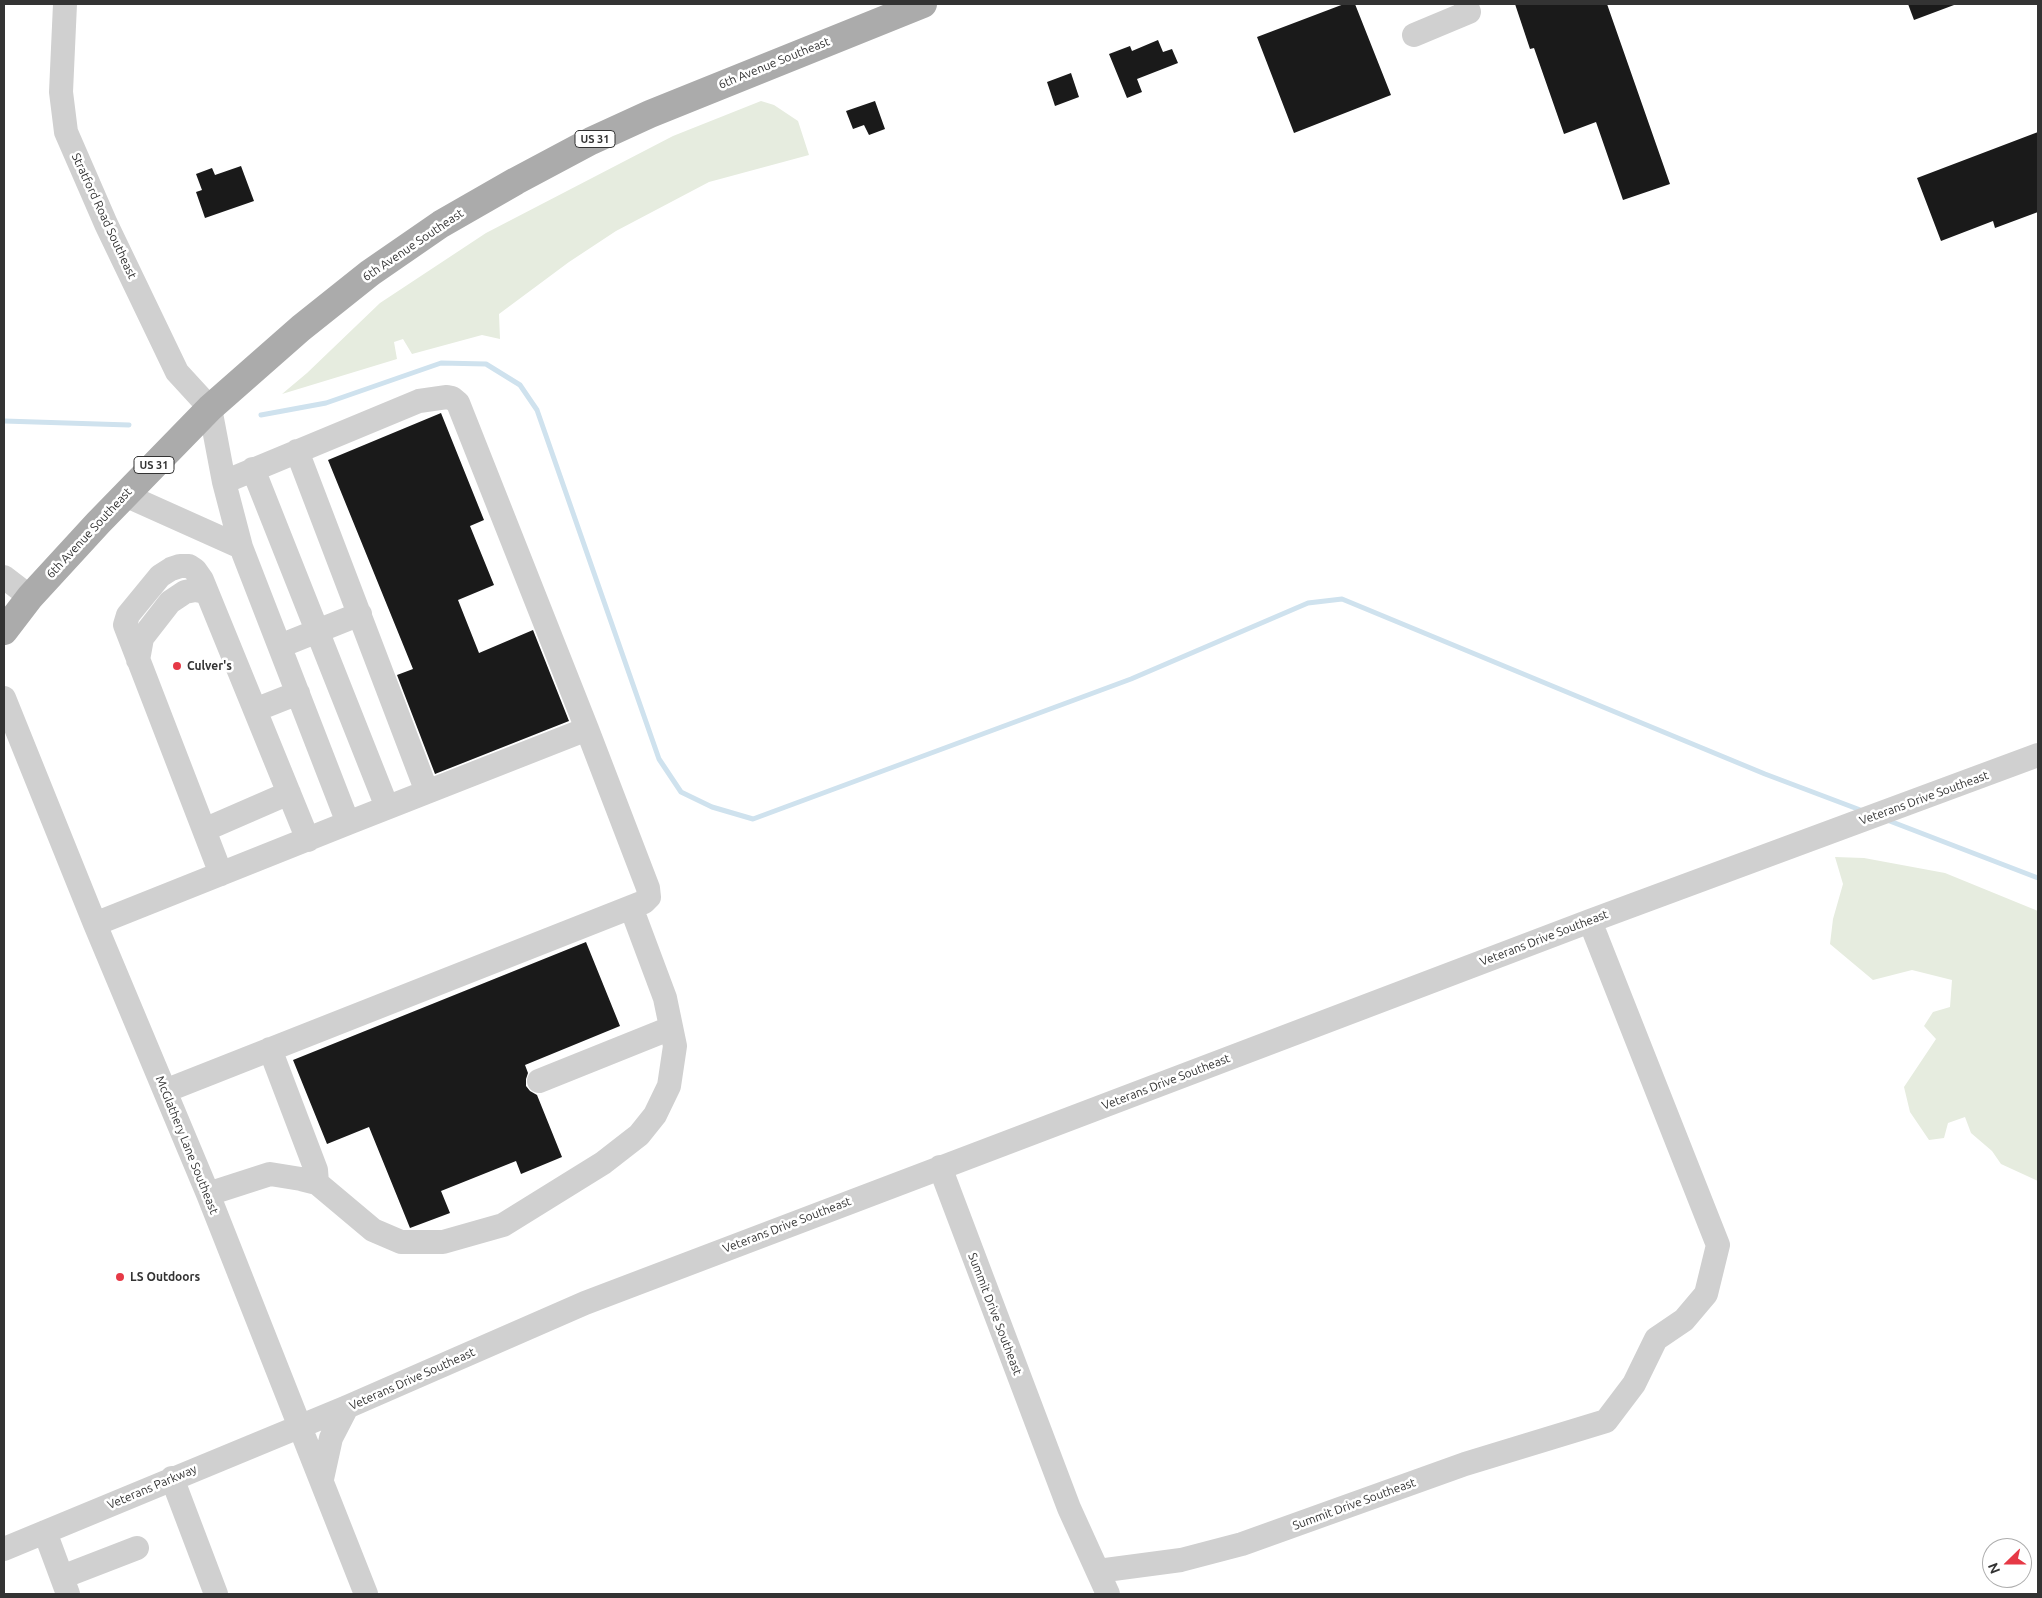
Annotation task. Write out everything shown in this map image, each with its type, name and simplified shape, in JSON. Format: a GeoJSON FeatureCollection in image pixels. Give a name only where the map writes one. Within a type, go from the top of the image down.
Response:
{"type":"FeatureCollection","features":[{"type":"Feature","properties":{"kind":"main road","name":"6th Avenue Southeast"},"geometry":{"type":"LineString","coordinates":[[4,631],[30,597],[125,495],[210,408],[301,328],[370,273],[441,224],[591,141],[650,114],[886,10],[923,4]]}},
{"type":"Feature","properties":{"kind":"street","name":"Stratford Road Southeast"},"geometry":{"type":"LineString","coordinates":[[65,4],[61,92],[66,132],[106,224],[177,372],[210,408]]}},
{"type":"Feature","properties":{"kind":"street"},"geometry":{"type":"LineString","coordinates":[[1414,35],[1469,12],[1466,4]]}},
{"type":"Feature","properties":{"kind":"street"},"geometry":{"type":"LineString","coordinates":[[165,1091],[644,902],[649,897],[648,888],[587,730],[458,403],[452,398],[447,397],[419,401],[224,482]]}},
{"type":"Feature","properties":{"kind":"street"},"geometry":{"type":"LineString","coordinates":[[210,408],[224,482],[242,548],[348,823]]}},
{"type":"Feature","properties":{"kind":"street"},"geometry":{"type":"LineString","coordinates":[[297,451],[428,792]]}},
{"type":"Feature","properties":{"kind":"street"},"geometry":{"type":"LineString","coordinates":[[253,470],[387,807]]}},
{"type":"Feature","properties":{"kind":"street"},"geometry":{"type":"LineString","coordinates":[[125,495],[242,548]]}},
{"type":"Feature","properties":{"kind":"street"},"geometry":{"type":"LineString","coordinates":[[221,874],[127,633],[125,620],[160,576],[171,569],[189,566],[196,570],[308,840]]}},
{"type":"Feature","properties":{"kind":"street"},"geometry":{"type":"LineString","coordinates":[[4,577],[30,597]]}},
{"type":"Feature","properties":{"kind":"street"},"geometry":{"type":"LineString","coordinates":[[280,646],[360,614]]}},
{"type":"Feature","properties":{"kind":"street"},"geometry":{"type":"LineString","coordinates":[[255,710],[298,693]]}},
{"type":"Feature","properties":{"kind":"street","name":"McGlathery Lane Southeast"},"geometry":{"type":"LineString","coordinates":[[4,698],[95,924],[208,1194],[366,1594]]}},
{"type":"Feature","properties":{"kind":"street"},"geometry":{"type":"LineString","coordinates":[[95,924],[387,807],[587,730]]}},
{"type":"Feature","properties":{"kind":"street","name":"Veterans Drive Southeast"},"geometry":{"type":"LineString","coordinates":[[300,1426],[585,1303],[1590,920],[2038,755]]}},
{"type":"Feature","properties":{"kind":"street"},"geometry":{"type":"LineString","coordinates":[[204,830],[289,793]]}},
{"type":"Feature","properties":{"kind":"street"},"geometry":{"type":"LineString","coordinates":[[208,1194],[270,1174],[317,1183],[373,1230],[401,1242],[443,1242],[503,1225],[603,1163],[639,1135],[654,1115],[669,1086],[675,1046],[665,998],[631,907]]}},
{"type":"Feature","properties":{"kind":"street","name":"Summit Drive Southeast"},"geometry":{"type":"LineString","coordinates":[[1098,1571],[1181,1560],[1242,1544],[1465,1464],[1606,1421],[1634,1384],[1656,1339],[1684,1320],[1706,1294],[1718,1244],[1590,920]]}},
{"type":"Feature","properties":{"kind":"street"},"geometry":{"type":"LineString","coordinates":[[539,1081],[671,1028]]}},
{"type":"Feature","properties":{"kind":"street"},"geometry":{"type":"LineString","coordinates":[[270,1049],[316,1170],[317,1183]]}},
{"type":"Feature","properties":{"kind":"street","name":"Summit Drive Southeast"},"geometry":{"type":"LineString","coordinates":[[940,1167],[1069,1508],[1108,1594]]}},
{"type":"Feature","properties":{"kind":"street"},"geometry":{"type":"LineString","coordinates":[[322,1479],[331,1438],[347,1407]]}},
{"type":"Feature","properties":{"kind":"street","name":"Veterans Parkway"},"geometry":{"type":"LineString","coordinates":[[4,1549],[300,1426]]}},
{"type":"Feature","properties":{"kind":"street"},"geometry":{"type":"LineString","coordinates":[[172,1478],[216,1594]]}},
{"type":"Feature","properties":{"kind":"street"},"geometry":{"type":"LineString","coordinates":[[45,1532],[65,1586],[137,1548]]}},
{"type":"Feature","properties":{"kind":"shaded area"},"geometry":{"type":"Polygon","coordinates":[[[761,101],[774,105],[798,121],[809,155],[709,182],[616,231],[569,262],[499,314],[500,339],[482,335],[412,354],[403,339],[394,342],[397,359],[282,394],[307,373],[380,303],[486,233],[673,136],[761,101]]]}},
{"type":"Feature","properties":{"kind":"shaded area"},"geometry":{"type":"Polygon","coordinates":[[[1835,857],[1864,858],[1945,873],[2038,911],[2038,1181],[2001,1164],[1992,1151],[1971,1133],[1965,1117],[1948,1123],[1944,1138],[1929,1140],[1910,1112],[1904,1087],[1936,1039],[1924,1026],[1933,1012],[1950,1007],[1952,980],[1912,970],[1873,980],[1830,944],[1833,919],[1843,884],[1835,857]]]}},
{"type":"Feature","properties":{"kind":"building"},"geometry":{"type":"Polygon","coordinates":[[[1344,4],[1355,4],[1391,95],[1294,133],[1257,37],[1344,4]]]}},
{"type":"Feature","properties":{"kind":"building"},"geometry":{"type":"Polygon","coordinates":[[[1515,4],[1607,4],[1670,184],[1623,200],[1596,122],[1564,134],[1534,48],[1530,49],[1515,4]]]}},
{"type":"Feature","properties":{"kind":"building"},"geometry":{"type":"Polygon","coordinates":[[[1908,4],[1954,4],[1954,5],[1914,20],[1908,4]]]}},
{"type":"Feature","properties":{"kind":"building"},"geometry":{"type":"Polygon","coordinates":[[[1158,40],[1163,52],[1172,49],[1178,63],[1137,79],[1142,92],[1127,98],[1109,54],[1130,46],[1132,51],[1158,40]]]}},
{"type":"Feature","properties":{"kind":"building"},"geometry":{"type":"Polygon","coordinates":[[[1071,73],[1079,97],[1055,106],[1047,82],[1071,73]]]}},
{"type":"Feature","properties":{"kind":"building"},"geometry":{"type":"Polygon","coordinates":[[[875,101],[885,129],[869,135],[864,125],[853,129],[846,111],[875,101]]]}},
{"type":"Feature","properties":{"kind":"building"},"geometry":{"type":"Polygon","coordinates":[[[2038,132],[2038,212],[1995,228],[1993,221],[1941,241],[1917,178],[2038,132]]]}},
{"type":"Feature","properties":{"kind":"building"},"geometry":{"type":"Polygon","coordinates":[[[241,166],[254,201],[205,218],[196,192],[202,190],[196,174],[212,168],[215,175],[241,166]]]}},
{"type":"Feature","properties":{"kind":"building"},"geometry":{"type":"Polygon","coordinates":[[[441,413],[484,520],[470,526],[494,585],[458,600],[479,653],[533,630],[569,721],[435,774],[397,675],[413,669],[328,460],[441,413]]]}},
{"type":"Feature","properties":{"kind":"building"},"geometry":{"type":"Polygon","coordinates":[[[586,942],[620,1026],[525,1065],[528,1073],[526,1086],[537,1095],[562,1157],[521,1174],[516,1161],[441,1191],[450,1213],[410,1228],[369,1127],[327,1144],[293,1060],[586,942]]]}},
{"type":"Feature","properties":{"kind":"waterway"},"geometry":{"type":"LineString","coordinates":[[261,415],[326,403],[441,363],[486,364],[520,385],[537,410],[659,759],[681,792],[712,807],[753,819],[1131,679],[1308,603],[1342,599],[1765,774],[1863,811]]}},
{"type":"Feature","properties":{"kind":"waterway"},"geometry":{"type":"LineString","coordinates":[[4,421],[129,425]]}},
{"type":"Feature","properties":{"kind":"waterway"},"geometry":{"type":"LineString","coordinates":[[1887,820],[2038,878]]}},
{"type":"Feature","properties":{"kind":"place","name":"Culver's"},"geometry":{"type":"Point","coordinates":[177,666]}},
{"type":"Feature","properties":{"kind":"place","name":"LS Outdoors"},"geometry":{"type":"Point","coordinates":[120,1277]}}]}
